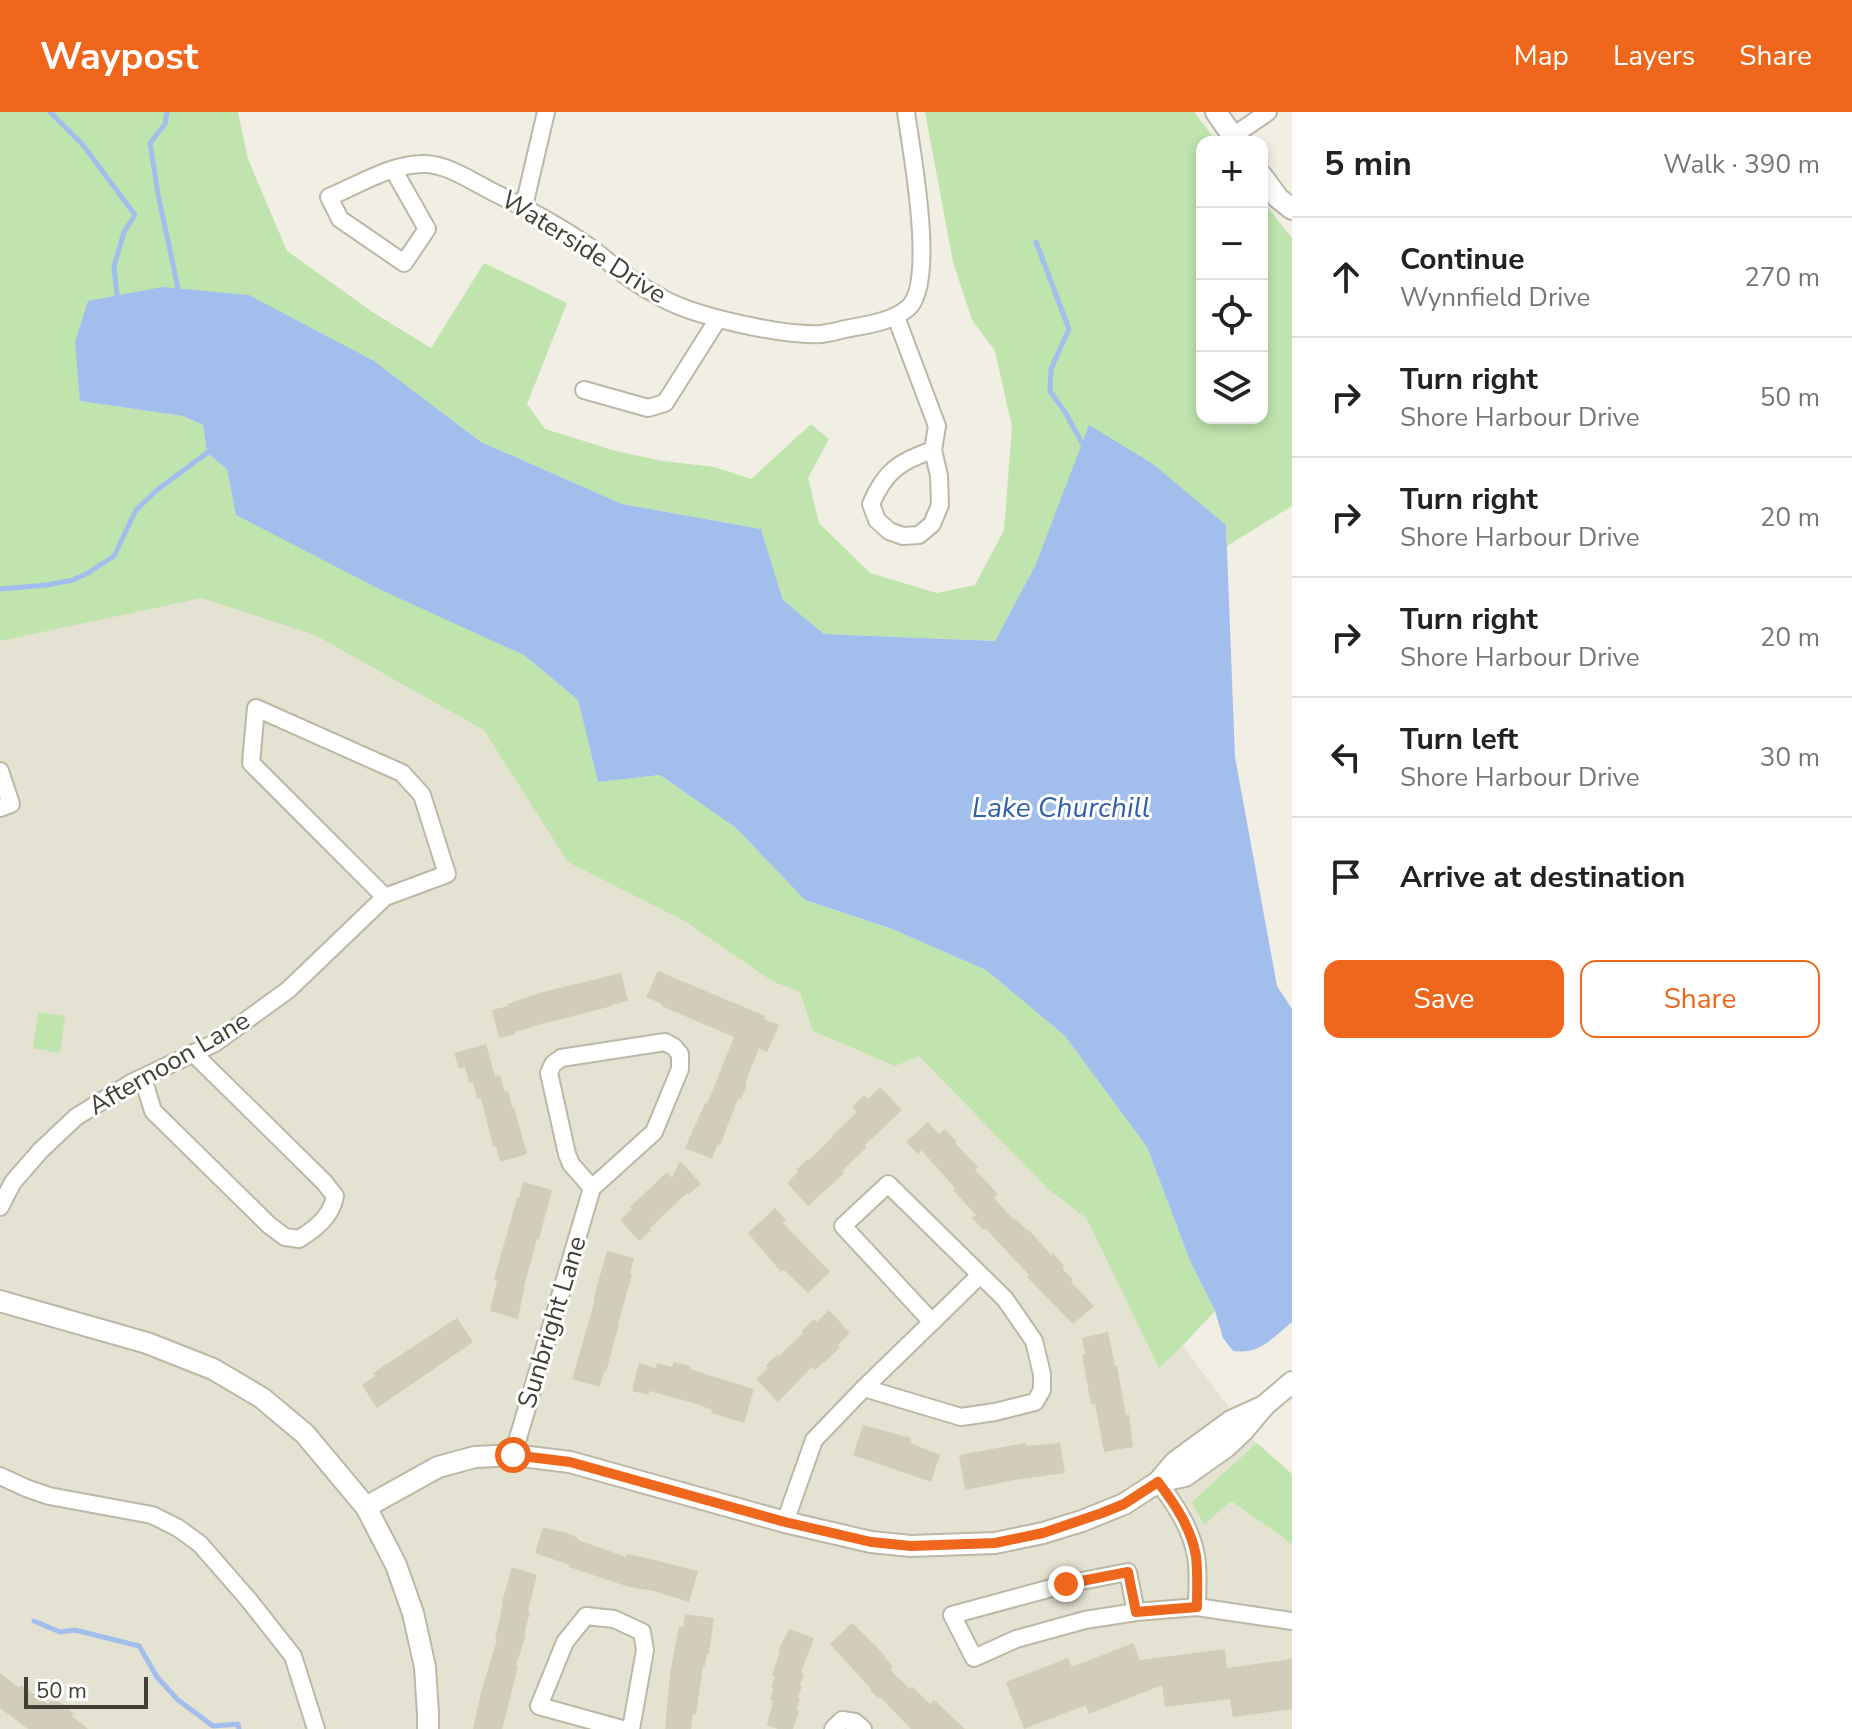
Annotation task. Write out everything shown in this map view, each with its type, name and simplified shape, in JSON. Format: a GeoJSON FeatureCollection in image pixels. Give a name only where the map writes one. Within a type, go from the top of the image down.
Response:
{"type":"FeatureCollection","features":[{"type":"Feature","properties":{"kind":"street"},"geometry":{"type":"LineString","coordinates":[[524,206],[546,112]]}},
{"type":"Feature","properties":{"kind":"street"},"geometry":{"type":"LineString","coordinates":[[906,112],[919,208],[921,275],[918,294],[910,307],[896,317],[937,426],[933,450],[939,476],[940,505],[932,524],[919,535],[903,536],[889,531],[877,520],[871,504],[878,487],[902,462],[933,450]]}},
{"type":"Feature","properties":{"kind":"street"},"geometry":{"type":"LineString","coordinates":[[1216,112],[1233,136]]}},
{"type":"Feature","properties":{"kind":"street"},"geometry":{"type":"LineString","coordinates":[[1239,136],[1268,112]]}},
{"type":"Feature","properties":{"kind":"street","name":"Waterside Drive"},"geometry":{"type":"LineString","coordinates":[[393,169],[427,229],[404,263],[340,219],[329,197],[393,169],[428,164],[452,171],[524,206],[665,300],[718,319],[786,332],[821,334],[896,317]]}},
{"type":"Feature","properties":{"kind":"street"},"geometry":{"type":"LineString","coordinates":[[1268,184],[1292,209]]}},
{"type":"Feature","properties":{"kind":"street"},"geometry":{"type":"LineString","coordinates":[[584,390],[648,408],[665,403],[718,319]]}},
{"type":"Feature","properties":{"kind":"street","name":"Afternoon Lane"},"geometry":{"type":"LineString","coordinates":[[0,1207],[13,1182],[76,1117],[143,1078],[215,1043],[288,990],[385,897],[447,874],[422,795],[402,773],[256,708],[251,763],[385,897]]}},
{"type":"Feature","properties":{"kind":"street"},"geometry":{"type":"LineString","coordinates":[[0,771],[11,804],[0,808]]}},
{"type":"Feature","properties":{"kind":"street"},"geometry":{"type":"LineString","coordinates":[[665,1042],[680,1054],[680,1069],[654,1132],[592,1188],[571,1164],[567,1154],[549,1073],[553,1064],[561,1058],[665,1042]]}},
{"type":"Feature","properties":{"kind":"street"},"geometry":{"type":"LineString","coordinates":[[143,1078],[153,1111],[269,1225],[285,1237],[299,1239],[313,1231],[333,1208],[335,1196],[193,1053]]}},
{"type":"Feature","properties":{"kind":"street"},"geometry":{"type":"LineString","coordinates":[[864,1388],[961,1417],[1035,1402],[1042,1390],[1042,1374],[1034,1341],[1005,1299],[888,1184],[843,1226],[932,1322]]}},
{"type":"Feature","properties":{"kind":"street","name":"Sunbright Lane"},"geometry":{"type":"LineString","coordinates":[[513,1455],[592,1188]]}},
{"type":"Feature","properties":{"kind":"street"},"geometry":{"type":"LineString","coordinates":[[785,1522],[814,1440],[980,1275]]}},
{"type":"Feature","properties":{"kind":"street"},"geometry":{"type":"LineString","coordinates":[[0,1301],[147,1343],[213,1369],[262,1398],[305,1434],[366,1507],[396,1565],[413,1613],[425,1667],[428,1729]]}},
{"type":"Feature","properties":{"kind":"street"},"geometry":{"type":"LineString","coordinates":[[366,1507],[438,1467],[475,1457],[513,1455],[570,1462],[785,1522],[871,1542],[911,1546],[995,1543],[1043,1533],[1124,1504],[1158,1482],[1175,1462],[1231,1421],[1264,1406],[1292,1382]]}},
{"type":"Feature","properties":{"kind":"street"},"geometry":{"type":"LineString","coordinates":[[0,1476],[49,1496],[152,1515],[200,1544],[293,1656],[316,1729]]}},
{"type":"Feature","properties":{"kind":"street"},"geometry":{"type":"LineString","coordinates":[[1158,1482],[1185,1523],[1195,1554],[1197,1607]]}},
{"type":"Feature","properties":{"kind":"street"},"geometry":{"type":"LineString","coordinates":[[1136,1612],[1128,1572],[1066,1584],[952,1615],[974,1658],[1016,1639],[1085,1620],[1136,1612],[1197,1607],[1292,1621]]}},
{"type":"Feature","properties":{"kind":"street"},"geometry":{"type":"LineString","coordinates":[[622,1729],[539,1706],[565,1642],[586,1616],[614,1619],[642,1632],[645,1650],[631,1729]]}},
{"type":"Feature","properties":{"kind":"street"},"geometry":{"type":"LineString","coordinates":[[833,1729],[842,1720],[855,1722],[863,1729]]}},
{"type":"Feature","properties":{"kind":"shaded area"},"geometry":{"type":"Polygon","coordinates":[[[0,323],[22,380],[550,744],[681,887],[1057,1125],[1150,1302],[1292,1491],[1292,1729],[0,1729],[0,323]]]}},
{"type":"Feature","properties":{"kind":"green space"},"geometry":{"type":"Polygon","coordinates":[[[0,112],[238,112],[248,159],[287,251],[374,313],[431,348],[484,263],[567,303],[527,404],[545,429],[616,451],[714,467],[751,479],[811,424],[829,439],[808,478],[819,523],[870,573],[937,593],[975,585],[1004,530],[1012,427],[995,351],[972,320],[953,262],[925,112],[1194,112],[1212,136],[1196,136],[1196,424],[1268,424],[1268,208],[1292,238],[1292,506],[1227,546],[1226,525],[1036,564],[995,641],[824,634],[783,600],[761,529],[622,504],[481,442],[374,361],[80,401],[183,416],[203,425],[207,453],[227,468],[236,515],[524,655],[578,700],[598,782],[660,775],[736,828],[805,900],[892,929],[986,970],[1065,1036],[1147,1147],[1190,1261],[1215,1311],[1159,1368],[1087,1219],[1048,1189],[919,1056],[895,1066],[813,1031],[800,992],[772,981],[685,921],[568,862],[484,730],[315,635],[202,598],[0,641],[0,112]]]}},
{"type":"Feature","properties":{"kind":"green space"},"geometry":{"type":"Polygon","coordinates":[[[38,1012],[65,1016],[60,1053],[33,1048],[38,1012]]]}},
{"type":"Feature","properties":{"kind":"green space"},"geometry":{"type":"Polygon","coordinates":[[[1257,1443],[1292,1474],[1292,1545],[1231,1501],[1204,1525],[1192,1502],[1257,1443]]]}},
{"type":"Feature","properties":{"kind":"water","name":"Lake Churchill"},"geometry":{"type":"Polygon","coordinates":[[[162,287],[249,295],[374,361],[481,442],[622,504],[761,529],[783,600],[824,634],[995,641],[1036,564],[1089,425],[1153,464],[1226,525],[1235,757],[1277,986],[1292,1009],[1292,1322],[1258,1348],[1233,1351],[1223,1338],[1215,1311],[1190,1261],[1147,1147],[1065,1036],[986,970],[892,929],[805,900],[736,828],[660,775],[598,782],[578,700],[524,655],[379,589],[236,515],[227,469],[207,453],[203,425],[183,416],[80,401],[75,342],[88,301],[162,287]]]}},
{"type":"Feature","properties":{"kind":"building"},"geometry":{"type":"Polygon","coordinates":[[[658,971],[765,1016],[764,1019],[779,1025],[767,1052],[759,1048],[741,1100],[738,1099],[712,1159],[685,1148],[734,1037],[646,997],[658,971]]]}},
{"type":"Feature","properties":{"kind":"building"},"geometry":{"type":"Polygon","coordinates":[[[621,973],[628,1001],[499,1038],[492,1010],[539,993],[621,973]]]}},
{"type":"Feature","properties":{"kind":"building"},"geometry":{"type":"Polygon","coordinates":[[[486,1044],[495,1076],[500,1075],[514,1107],[527,1154],[500,1162],[496,1146],[493,1147],[481,1098],[477,1099],[465,1067],[459,1069],[454,1053],[486,1044]]]}},
{"type":"Feature","properties":{"kind":"building"},"geometry":{"type":"Polygon","coordinates":[[[880,1087],[902,1110],[865,1145],[867,1147],[842,1171],[844,1173],[808,1206],[787,1183],[798,1172],[796,1170],[857,1112],[852,1107],[864,1095],[868,1099],[880,1087]]]}},
{"type":"Feature","properties":{"kind":"building"},"geometry":{"type":"Polygon","coordinates":[[[928,1122],[939,1134],[945,1129],[956,1141],[978,1167],[975,1170],[998,1194],[994,1198],[1051,1255],[1053,1253],[1073,1280],[1071,1282],[1094,1306],[1073,1324],[985,1228],[972,1218],[976,1215],[921,1150],[918,1154],[906,1142],[928,1122]]]}},
{"type":"Feature","properties":{"kind":"building"},"geometry":{"type":"Polygon","coordinates":[[[680,1161],[701,1184],[687,1193],[639,1241],[620,1220],[667,1172],[672,1178],[680,1161]]]}},
{"type":"Feature","properties":{"kind":"building"},"geometry":{"type":"Polygon","coordinates":[[[523,1182],[552,1190],[525,1283],[518,1319],[490,1311],[497,1280],[494,1279],[523,1182]]]}},
{"type":"Feature","properties":{"kind":"building"},"geometry":{"type":"Polygon","coordinates":[[[775,1208],[786,1220],[783,1223],[830,1272],[808,1293],[784,1270],[781,1272],[748,1233],[775,1208]]]}},
{"type":"Feature","properties":{"kind":"building"},"geometry":{"type":"Polygon","coordinates":[[[607,1251],[634,1258],[600,1387],[572,1379],[607,1251]]]}},
{"type":"Feature","properties":{"kind":"building"},"geometry":{"type":"Polygon","coordinates":[[[829,1310],[850,1333],[828,1359],[815,1370],[812,1367],[778,1402],[756,1379],[768,1368],[766,1365],[803,1333],[814,1319],[817,1322],[829,1310]]]}},
{"type":"Feature","properties":{"kind":"building"},"geometry":{"type":"Polygon","coordinates":[[[457,1318],[473,1342],[377,1408],[362,1385],[375,1376],[373,1373],[457,1318]]]}},
{"type":"Feature","properties":{"kind":"building"},"geometry":{"type":"Polygon","coordinates":[[[1108,1332],[1126,1415],[1129,1414],[1133,1447],[1104,1452],[1095,1404],[1091,1404],[1082,1338],[1108,1332]]]}},
{"type":"Feature","properties":{"kind":"building"},"geometry":{"type":"Polygon","coordinates":[[[674,1362],[754,1389],[744,1423],[711,1413],[712,1410],[697,1404],[649,1391],[648,1395],[632,1391],[639,1363],[656,1368],[657,1363],[672,1367],[674,1362]]]}},
{"type":"Feature","properties":{"kind":"building"},"geometry":{"type":"Polygon","coordinates":[[[863,1425],[911,1438],[910,1443],[940,1455],[931,1482],[853,1455],[863,1425]]]}},
{"type":"Feature","properties":{"kind":"building"},"geometry":{"type":"Polygon","coordinates":[[[1025,1443],[1026,1446],[1060,1443],[1065,1473],[965,1490],[959,1455],[1025,1443]]]}},
{"type":"Feature","properties":{"kind":"building"},"geometry":{"type":"Polygon","coordinates":[[[543,1527],[567,1533],[626,1557],[627,1554],[698,1571],[689,1602],[629,1587],[535,1553],[543,1527]]]}},
{"type":"Feature","properties":{"kind":"building"},"geometry":{"type":"Polygon","coordinates":[[[512,1567],[537,1575],[526,1635],[502,1729],[473,1729],[497,1640],[502,1602],[512,1567]]]}},
{"type":"Feature","properties":{"kind":"building"},"geometry":{"type":"Polygon","coordinates":[[[685,1614],[714,1618],[709,1654],[703,1666],[691,1729],[665,1729],[670,1674],[679,1626],[683,1627],[685,1614]]]}},
{"type":"Feature","properties":{"kind":"building"},"geometry":{"type":"Polygon","coordinates":[[[852,1623],[878,1648],[893,1667],[890,1670],[910,1689],[912,1686],[930,1704],[934,1700],[965,1729],[911,1729],[879,1699],[830,1644],[852,1623]]]}},
{"type":"Feature","properties":{"kind":"building"},"geometry":{"type":"Polygon","coordinates":[[[789,1629],[814,1638],[801,1672],[804,1674],[796,1710],[799,1711],[793,1729],[778,1729],[767,1725],[773,1701],[770,1700],[774,1688],[771,1687],[775,1676],[772,1675],[778,1651],[789,1629]]]}},
{"type":"Feature","properties":{"kind":"building"},"geometry":{"type":"Polygon","coordinates":[[[1133,1643],[1140,1660],[1225,1649],[1227,1668],[1292,1659],[1292,1709],[1233,1717],[1230,1699],[1165,1707],[1162,1685],[1089,1714],[1086,1705],[1024,1729],[1006,1682],[1068,1658],[1072,1667],[1133,1643]]]}},
{"type":"Feature","properties":{"kind":"building"},"geometry":{"type":"Polygon","coordinates":[[[0,1673],[48,1704],[54,1697],[88,1729],[28,1729],[0,1708],[0,1673]]]}},
{"type":"Feature","properties":{"kind":"waterway"},"geometry":{"type":"LineString","coordinates":[[50,112],[83,145],[135,215],[124,232],[114,266],[117,295]]}},
{"type":"Feature","properties":{"kind":"waterway"},"geometry":{"type":"LineString","coordinates":[[167,112],[165,124],[150,143],[178,288]]}},
{"type":"Feature","properties":{"kind":"waterway"},"geometry":{"type":"LineString","coordinates":[[1036,242],[1069,329],[1051,369],[1050,391],[1082,443]]}},
{"type":"Feature","properties":{"kind":"waterway"},"geometry":{"type":"LineString","coordinates":[[0,589],[73,580],[114,556],[136,510],[157,490],[207,453]]}},
{"type":"Feature","properties":{"kind":"waterway"},"geometry":{"type":"LineString","coordinates":[[34,1621],[60,1632],[75,1630],[139,1646],[157,1677],[178,1700],[213,1726],[238,1724],[239,1729]]}},
{"type":"Feature","properties":{"kind":"route"},"geometry":{"type":"LineString","coordinates":[[513,1455],[570,1462],[785,1522],[871,1542],[911,1546],[995,1543],[1043,1533],[1124,1504],[1158,1482],[1185,1523],[1195,1554],[1197,1607],[1136,1612],[1128,1572],[1066,1584]]}}]}
